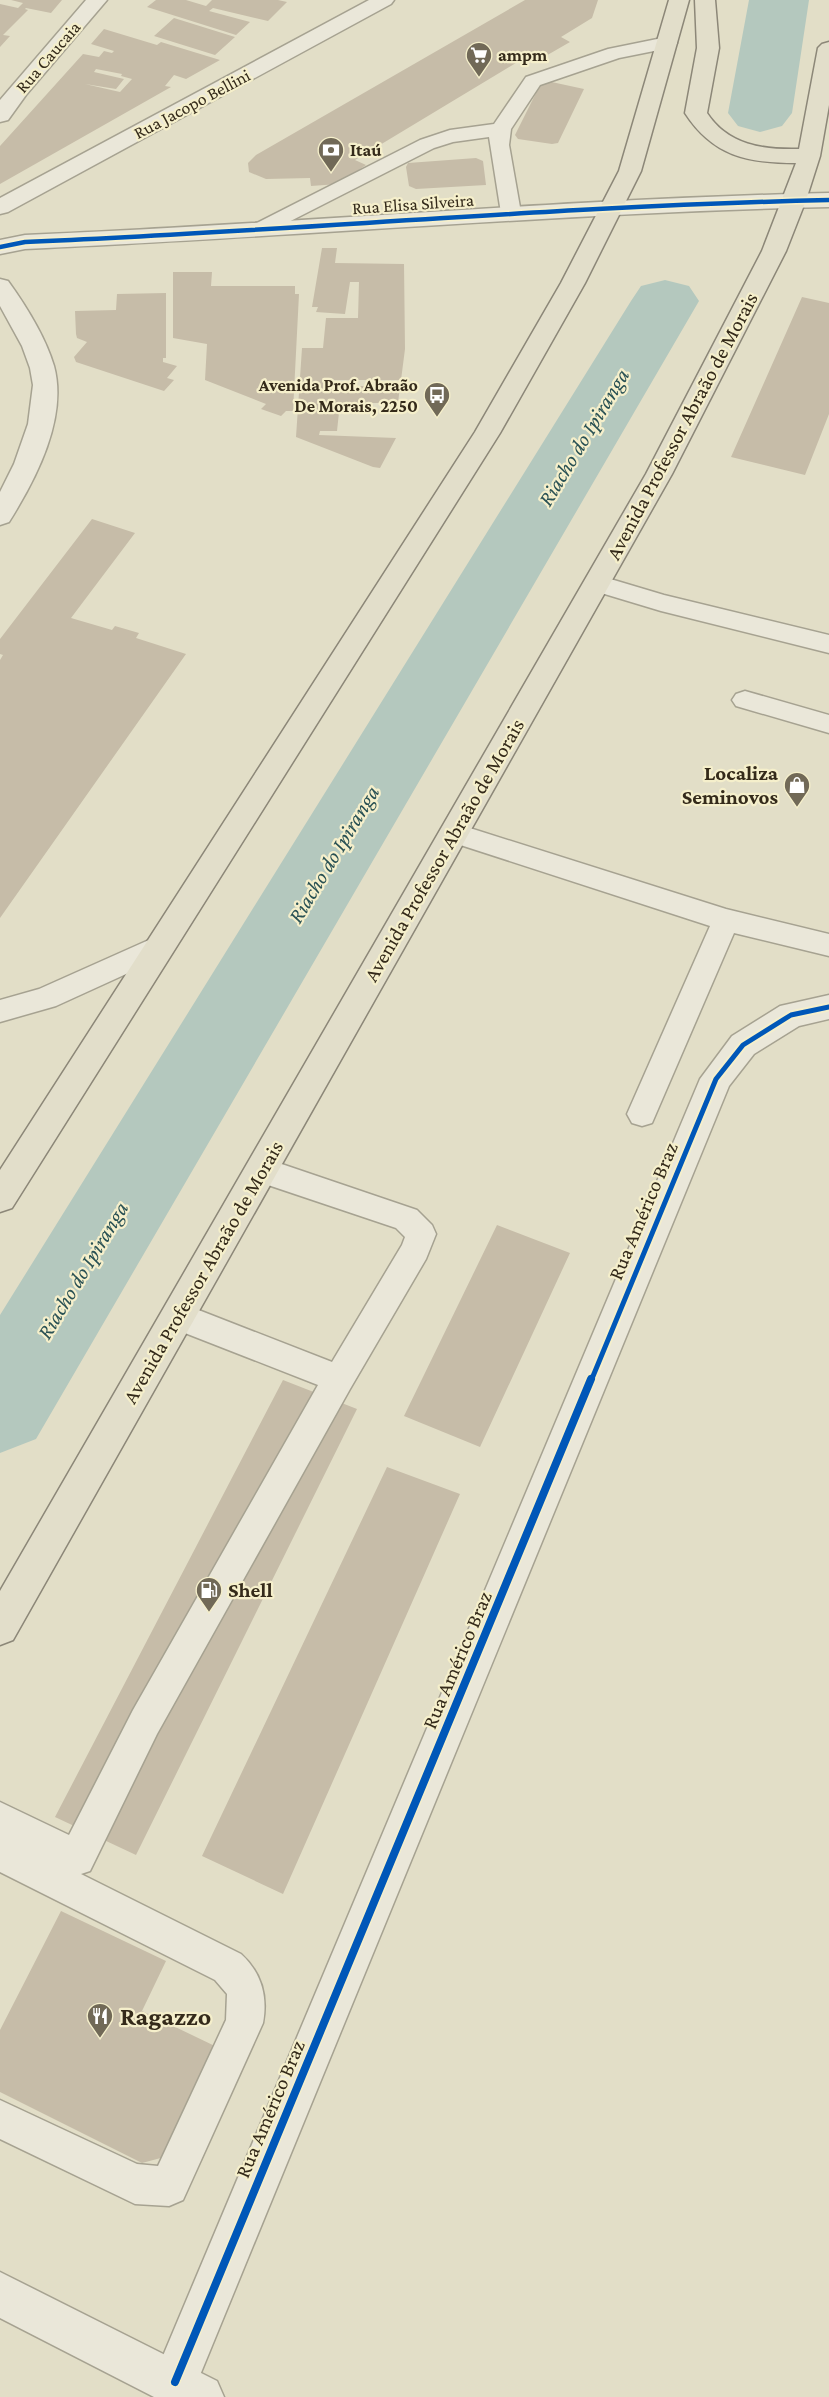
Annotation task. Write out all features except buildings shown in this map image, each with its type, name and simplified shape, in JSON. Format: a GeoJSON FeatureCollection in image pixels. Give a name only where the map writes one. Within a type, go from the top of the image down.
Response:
{"type":"FeatureCollection","features":[{"type":"Feature","properties":{"kind":"main road"},"geometry":{"type":"LineString","coordinates":[[0,1198],[487,432],[613,208],[639,143],[679,0]]}},
{"type":"Feature","properties":{"kind":"main road"},"geometry":{"type":"LineString","coordinates":[[705,0],[708,48],[696,113],[701,123],[716,139],[734,148],[776,157],[817,152]]}},
{"type":"Feature","properties":{"kind":"main road","name":"Avenida Professor Abraão de Morais"},"geometry":{"type":"LineString","coordinates":[[0,1627],[659,474],[774,251],[817,152],[829,48]]}},
{"type":"Feature","properties":{"kind":"street","name":"Rua Caucaia"},"geometry":{"type":"LineString","coordinates":[[0,115],[18,90],[97,0]]}},
{"type":"Feature","properties":{"kind":"street","name":"Rua Jacopo Bellini"},"geometry":{"type":"LineString","coordinates":[[0,207],[384,0]]}},
{"type":"Feature","properties":{"kind":"street","name":"Rua Elisa Silveira"},"geometry":{"type":"LineString","coordinates":[[0,247],[19,243],[135,238],[511,213],[829,200]]}},
{"type":"Feature","properties":{"kind":"street","name":"Rua Elisa Silveira"},"geometry":{"type":"LineString","coordinates":[[0,224],[260,229]]}},
{"type":"Feature","properties":{"kind":"street"},"geometry":{"type":"LineString","coordinates":[[0,285],[9,310],[33,342],[43,370],[43,415],[29,459],[0,516]]}},
{"type":"Feature","properties":{"kind":"street","name":"Rua Américo Braz"},"geometry":{"type":"LineString","coordinates":[[188,2390],[716,1078],[743,1045],[791,1015],[829,1007]]}},
{"type":"Feature","properties":{"kind":"street"},"geometry":{"type":"LineString","coordinates":[[0,2294],[188,2390]]}},
{"type":"Feature","properties":{"kind":"lane"},"geometry":{"type":"LineString","coordinates":[[511,213],[505,169],[498,147],[501,129],[533,81],[615,53],[667,43]]}},
{"type":"Feature","properties":{"kind":"lane"},"geometry":{"type":"LineString","coordinates":[[260,229],[427,144],[450,136],[501,129]]}},
{"type":"Feature","properties":{"kind":"lane"},"geometry":{"type":"LineString","coordinates":[[597,583],[661,603],[829,644]]}},
{"type":"Feature","properties":{"kind":"lane"},"geometry":{"type":"LineString","coordinates":[[745,700],[829,724]]}},
{"type":"Feature","properties":{"kind":"lane"},"geometry":{"type":"LineString","coordinates":[[453,833],[726,920],[829,945]]}},
{"type":"Feature","properties":{"kind":"lane"},"geometry":{"type":"LineString","coordinates":[[642,1114],[726,920]]}},
{"type":"Feature","properties":{"kind":"lane"},"geometry":{"type":"LineString","coordinates":[[0,1011],[46,998],[160,946]]}},
{"type":"Feature","properties":{"kind":"lane"},"geometry":{"type":"LineString","coordinates":[[0,1820],[77,1858],[145,1722],[339,1379],[416,1250],[422,1234],[406,1219],[261,1170]]}},
{"type":"Feature","properties":{"kind":"lane"},"geometry":{"type":"LineString","coordinates":[[178,1316],[339,1379]]}},
{"type":"Feature","properties":{"kind":"lane"},"geometry":{"type":"LineString","coordinates":[[0,1853],[228,1966],[239,1977],[246,1990],[248,2008],[244,2023],[169,2186],[135,2184],[0,2119]]}},
{"type":"Feature","properties":{"kind":"waterway","name":"Riacho do Ipiranga"},"geometry":{"type":"LineString","coordinates":[[760,113],[779,0]]}},
{"type":"Feature","properties":{"kind":"waterway","name":"Riacho do Ipiranga"},"geometry":{"type":"LineString","coordinates":[[0,1406],[665,301]]}},
{"type":"Feature","properties":{"kind":"cycle path"},"geometry":{"type":"LineString","coordinates":[[0,247],[25,242],[226,232],[527,212],[728,202],[829,200]]}},
{"type":"Feature","properties":{"kind":"cycle path"},"geometry":{"type":"LineString","coordinates":[[175,2382],[716,1079],[743,1045],[791,1015],[829,1007]]}},
{"type":"Feature","properties":{"kind":"place","name":"ampm"},"geometry":{"type":"Point","coordinates":[479,78]}},
{"type":"Feature","properties":{"kind":"place","name":"Itaú"},"geometry":{"type":"Point","coordinates":[331,173]}},
{"type":"Feature","properties":{"kind":"place","name":"Avenida Prof. Abraão De Morais, 2250"},"geometry":{"type":"Point","coordinates":[437,418]}},
{"type":"Feature","properties":{"kind":"place","name":"Localiza Seminovos"},"geometry":{"type":"Point","coordinates":[797,808]}},
{"type":"Feature","properties":{"kind":"place","name":"Shell"},"geometry":{"type":"Point","coordinates":[209,1613]}},
{"type":"Feature","properties":{"kind":"place","name":"Ragazzo"},"geometry":{"type":"Point","coordinates":[100,2039]}}]}
